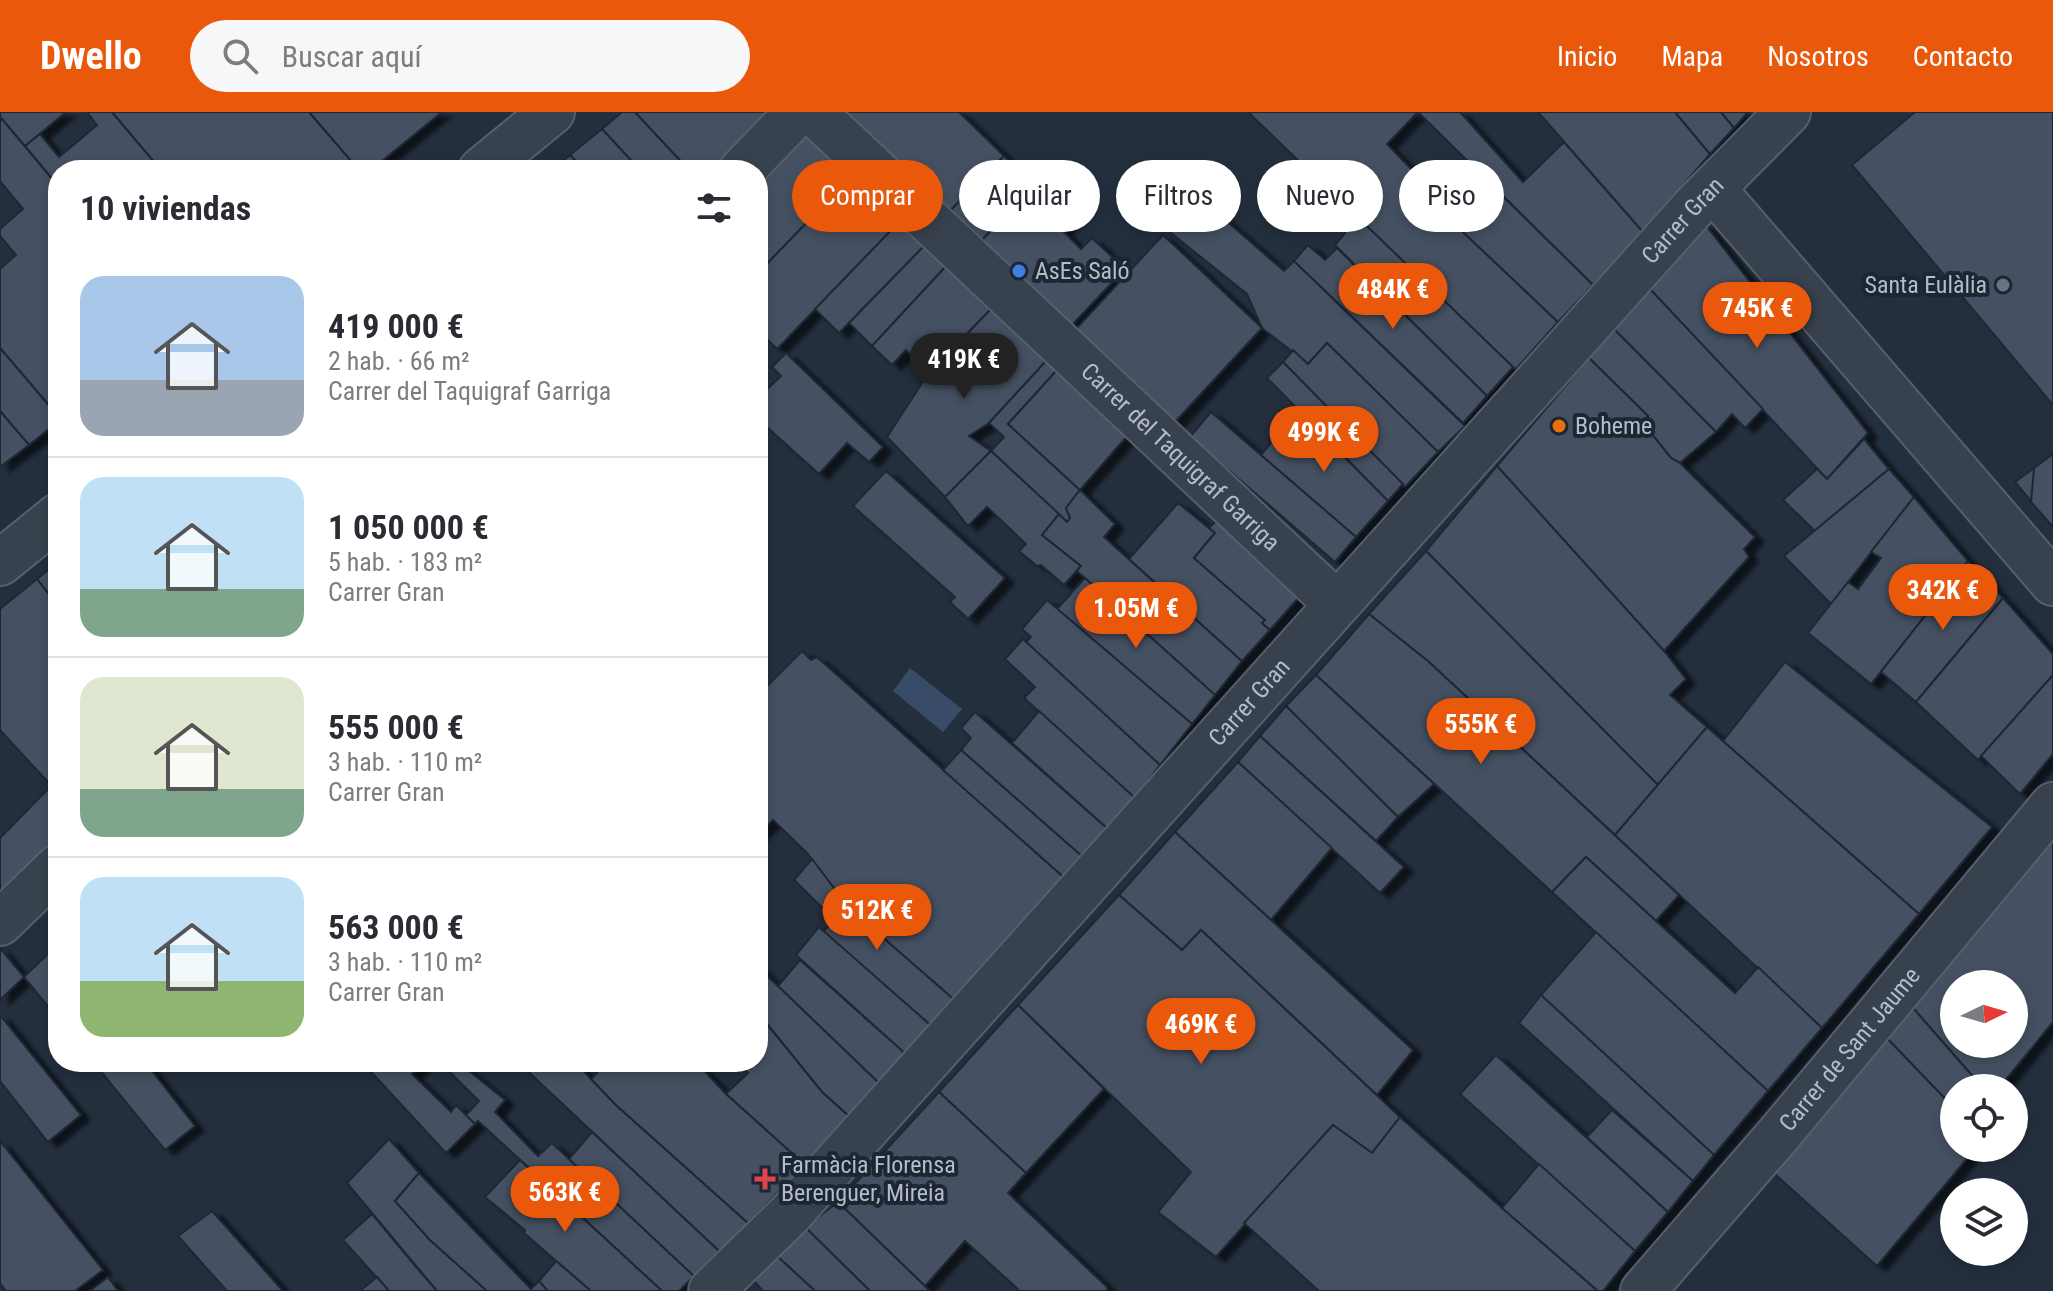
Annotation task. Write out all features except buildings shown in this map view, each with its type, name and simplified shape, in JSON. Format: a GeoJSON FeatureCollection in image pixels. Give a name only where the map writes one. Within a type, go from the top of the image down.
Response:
{"type":"FeatureCollection","features":[{"type":"Feature","properties":{"kind":"street"},"geometry":{"type":"LineString","coordinates":[[493,160],[552,112]]}},
{"type":"Feature","properties":{"kind":"street"},"geometry":{"type":"LineString","coordinates":[[752,160],[798,112]]}},
{"type":"Feature","properties":{"kind":"street","name":"Carrer del Taquigraf Garriga"},"geometry":{"type":"LineString","coordinates":[[813,112],[1337,604]]}},
{"type":"Feature","properties":{"kind":"street","name":"Carrer Gran"},"geometry":{"type":"LineString","coordinates":[[711,1291],[790,1214],[1685,217],[1788,112]]}},
{"type":"Feature","properties":{"kind":"street"},"geometry":{"type":"LineString","coordinates":[[1713,189],[2053,583]]}},
{"type":"Feature","properties":{"kind":"street"},"geometry":{"type":"LineString","coordinates":[[0,563],[48,524]]}},
{"type":"Feature","properties":{"kind":"street","name":"Carrer de Sant Jaume"},"geometry":{"type":"LineString","coordinates":[[1643,1291],[1780,1133],[2053,805]]}},
{"type":"Feature","properties":{"kind":"street"},"geometry":{"type":"LineString","coordinates":[[0,923],[48,877]]}},
{"type":"Feature","properties":{"kind":"water"},"geometry":{"type":"Polygon","coordinates":[[[910,668],[962,709],[943,732],[893,691],[910,668]]]}},
{"type":"Feature","properties":{"kind":"place","name":"AsEs Saló"},"geometry":{"type":"Point","coordinates":[1019,271]}},
{"type":"Feature","properties":{"kind":"place","name":"Santa Eulàlia"},"geometry":{"type":"Point","coordinates":[2003,285]}},
{"type":"Feature","properties":{"kind":"place","name":"Boheme"},"geometry":{"type":"Point","coordinates":[1559,426]}},
{"type":"Feature","properties":{"kind":"place","name":"Farmàcia Florensa Berenguer, Mireia"},"geometry":{"type":"Point","coordinates":[765,1179]}}]}
